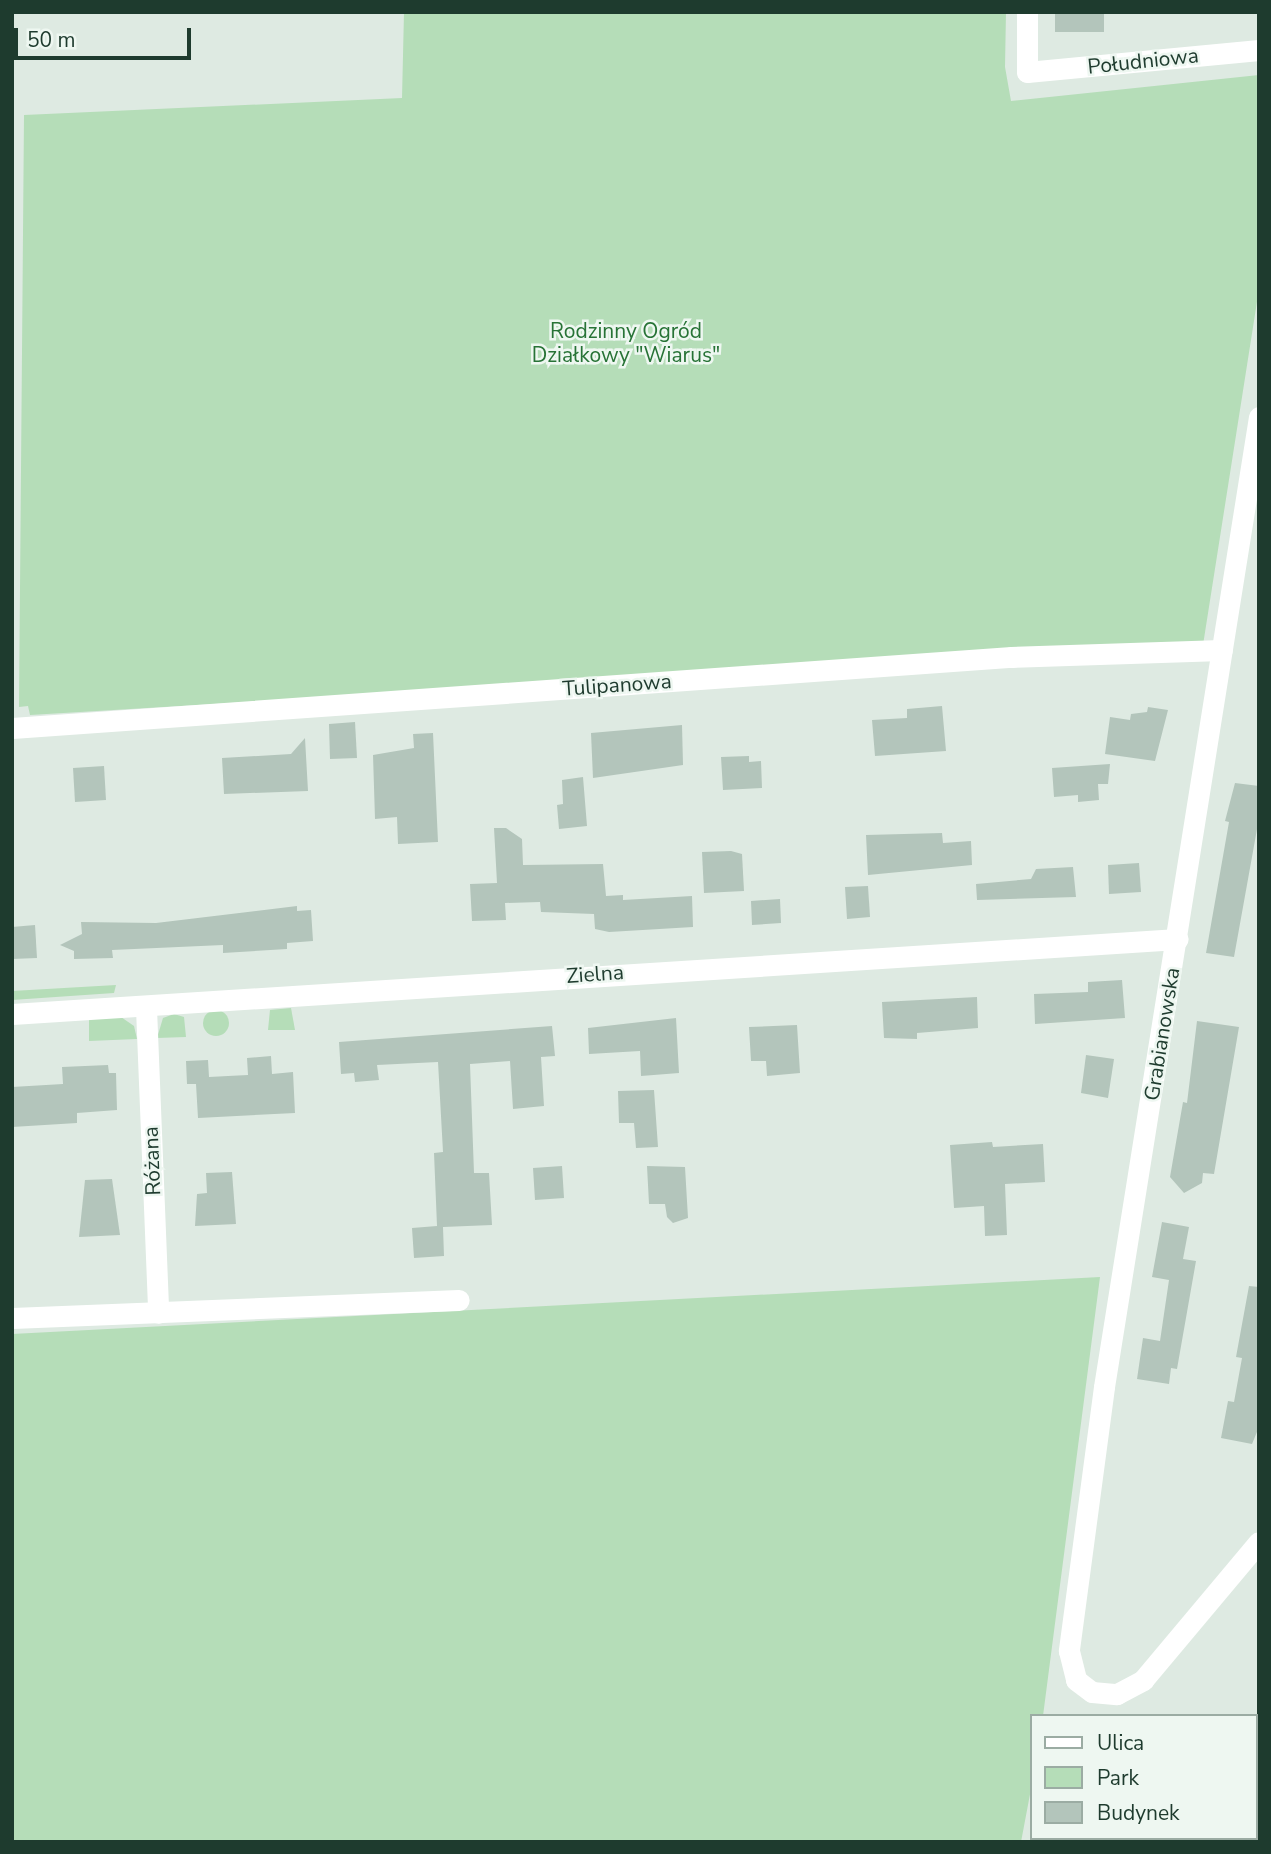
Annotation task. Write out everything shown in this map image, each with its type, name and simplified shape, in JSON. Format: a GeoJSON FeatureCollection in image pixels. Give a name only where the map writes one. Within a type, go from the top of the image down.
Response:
{"type":"FeatureCollection","features":[{"type":"Feature","properties":{"kind":"street","name":"Południowa"},"geometry":{"type":"LineString","coordinates":[[1027,12],[1027,72],[1259,50]]}},
{"type":"Feature","properties":{"kind":"street","name":"Grabianowska"},"geometry":{"type":"LineString","coordinates":[[1259,417],[1178,939],[1104,1387],[1069,1651],[1076,1680],[1092,1692],[1117,1694],[1143,1680],[1259,1542]]}},
{"type":"Feature","properties":{"kind":"street","name":"Tulipanowa"},"geometry":{"type":"LineString","coordinates":[[12,727],[1011,657],[1222,650]]}},
{"type":"Feature","properties":{"kind":"street","name":"Zielna"},"geometry":{"type":"LineString","coordinates":[[12,1014],[146,1008],[680,968],[1178,939]]}},
{"type":"Feature","properties":{"kind":"street","name":"Różana"},"geometry":{"type":"LineString","coordinates":[[146,1008],[159,1313]]}},
{"type":"Feature","properties":{"kind":"street"},"geometry":{"type":"LineString","coordinates":[[12,1318],[459,1300]]}},
{"type":"Feature","properties":{"kind":"green space","name":"Rodzinny Ogród Działkowy \"Wiarus\""},"geometry":{"type":"Polygon","coordinates":[[[404,12],[1006,12],[1005,67],[1011,101],[1259,75],[1259,289],[1203,645],[30,715],[28,706],[19,707],[24,115],[402,98],[404,12]]]}},
{"type":"Feature","properties":{"kind":"green space"},"geometry":{"type":"Polygon","coordinates":[[[116,985],[114,993],[12,1000],[12,991],[116,985]]]}},
{"type":"Feature","properties":{"kind":"green space"},"geometry":{"type":"Polygon","coordinates":[[[291,1008],[295,1030],[268,1030],[270,1010],[291,1008]]]}},
{"type":"Feature","properties":{"kind":"green space"},"geometry":{"type":"Polygon","coordinates":[[[216,1010],[225,1014],[229,1023],[225,1032],[216,1036],[207,1032],[203,1023],[207,1014],[216,1010]]]}},
{"type":"Feature","properties":{"kind":"green space"},"geometry":{"type":"Polygon","coordinates":[[[174,1014],[184,1017],[186,1037],[157,1038],[163,1018],[174,1014]]]}},
{"type":"Feature","properties":{"kind":"green space"},"geometry":{"type":"Polygon","coordinates":[[[121,1017],[134,1026],[137,1039],[89,1041],[89,1019],[121,1017]]]}},
{"type":"Feature","properties":{"kind":"green space"},"geometry":{"type":"Polygon","coordinates":[[[1100,1277],[1043,1714],[1030,1714],[1030,1794],[1021,1842],[12,1842],[12,1334],[1100,1277]]]}},
{"type":"Feature","properties":{"kind":"building"},"geometry":{"type":"Polygon","coordinates":[[[1055,12],[1104,12],[1104,32],[1055,32],[1055,12]]]}},
{"type":"Feature","properties":{"kind":"building"},"geometry":{"type":"Polygon","coordinates":[[[942,706],[946,751],[875,756],[872,720],[907,718],[907,709],[942,706]]]}},
{"type":"Feature","properties":{"kind":"building"},"geometry":{"type":"Polygon","coordinates":[[[1148,707],[1168,710],[1155,761],[1105,754],[1110,717],[1130,720],[1131,714],[1147,712],[1148,707]]]}},
{"type":"Feature","properties":{"kind":"building"},"geometry":{"type":"Polygon","coordinates":[[[355,722],[357,758],[330,759],[329,724],[355,722]]]}},
{"type":"Feature","properties":{"kind":"building"},"geometry":{"type":"Polygon","coordinates":[[[682,725],[683,765],[593,778],[591,733],[682,725]]]}},
{"type":"Feature","properties":{"kind":"building"},"geometry":{"type":"Polygon","coordinates":[[[433,733],[438,842],[398,844],[397,817],[375,819],[373,755],[414,748],[413,734],[433,733]]]}},
{"type":"Feature","properties":{"kind":"building"},"geometry":{"type":"Polygon","coordinates":[[[305,738],[308,791],[224,794],[222,758],[291,754],[305,738]]]}},
{"type":"Feature","properties":{"kind":"building"},"geometry":{"type":"Polygon","coordinates":[[[749,756],[749,762],[761,761],[762,788],[723,790],[721,757],[749,756]]]}},
{"type":"Feature","properties":{"kind":"building"},"geometry":{"type":"Polygon","coordinates":[[[1110,764],[1108,784],[1098,784],[1099,800],[1078,802],[1078,795],[1054,797],[1052,768],[1110,764]]]}},
{"type":"Feature","properties":{"kind":"building"},"geometry":{"type":"Polygon","coordinates":[[[104,766],[106,800],[75,802],[73,768],[104,766]]]}},
{"type":"Feature","properties":{"kind":"building"},"geometry":{"type":"Polygon","coordinates":[[[583,777],[587,826],[559,829],[557,805],[563,804],[562,780],[583,777]]]}},
{"type":"Feature","properties":{"kind":"building"},"geometry":{"type":"Polygon","coordinates":[[[1235,783],[1259,786],[1259,818],[1234,957],[1206,953],[1229,822],[1225,821],[1235,783]]]}},
{"type":"Feature","properties":{"kind":"building"},"geometry":{"type":"Polygon","coordinates":[[[494,828],[506,828],[522,839],[523,865],[603,864],[606,896],[623,895],[623,900],[692,896],[693,927],[609,932],[595,929],[594,914],[541,912],[540,902],[505,903],[506,920],[472,921],[470,884],[497,883],[494,828]]]}},
{"type":"Feature","properties":{"kind":"building"},"geometry":{"type":"Polygon","coordinates":[[[942,833],[943,843],[971,841],[972,865],[868,875],[866,835],[942,833]]]}},
{"type":"Feature","properties":{"kind":"building"},"geometry":{"type":"Polygon","coordinates":[[[731,851],[742,854],[744,891],[704,893],[702,852],[731,851]]]}},
{"type":"Feature","properties":{"kind":"building"},"geometry":{"type":"Polygon","coordinates":[[[1139,863],[1141,892],[1109,894],[1108,865],[1139,863]]]}},
{"type":"Feature","properties":{"kind":"building"},"geometry":{"type":"Polygon","coordinates":[[[1073,867],[1076,897],[977,900],[976,884],[1031,879],[1036,869],[1073,867]]]}},
{"type":"Feature","properties":{"kind":"building"},"geometry":{"type":"Polygon","coordinates":[[[868,886],[870,917],[847,919],[845,887],[868,886]]]}},
{"type":"Feature","properties":{"kind":"building"},"geometry":{"type":"Polygon","coordinates":[[[780,899],[781,923],[752,925],[751,901],[780,899]]]}},
{"type":"Feature","properties":{"kind":"building"},"geometry":{"type":"Polygon","coordinates":[[[297,906],[297,911],[311,910],[313,941],[287,943],[287,949],[223,953],[223,945],[112,950],[113,958],[74,959],[74,951],[60,945],[82,934],[81,922],[156,923],[297,906]]]}},
{"type":"Feature","properties":{"kind":"building"},"geometry":{"type":"Polygon","coordinates":[[[35,925],[37,958],[12,959],[12,927],[35,925]]]}},
{"type":"Feature","properties":{"kind":"building"},"geometry":{"type":"Polygon","coordinates":[[[1122,980],[1125,1018],[1035,1024],[1034,994],[1088,992],[1088,982],[1122,980]]]}},
{"type":"Feature","properties":{"kind":"building"},"geometry":{"type":"Polygon","coordinates":[[[977,997],[978,1028],[917,1033],[917,1039],[884,1038],[882,1002],[977,997]]]}},
{"type":"Feature","properties":{"kind":"building"},"geometry":{"type":"Polygon","coordinates":[[[676,1018],[679,1073],[641,1076],[640,1051],[589,1054],[588,1028],[676,1018]]]}},
{"type":"Feature","properties":{"kind":"building"},"geometry":{"type":"Polygon","coordinates":[[[1197,1021],[1239,1027],[1214,1174],[1203,1173],[1202,1183],[1184,1193],[1170,1177],[1183,1102],[1187,1103],[1197,1021]]]}},
{"type":"Feature","properties":{"kind":"building"},"geometry":{"type":"Polygon","coordinates":[[[797,1025],[800,1073],[767,1076],[766,1061],[751,1061],[749,1027],[797,1025]]]}},
{"type":"Feature","properties":{"kind":"building"},"geometry":{"type":"Polygon","coordinates":[[[552,1026],[555,1056],[541,1057],[544,1106],[513,1109],[510,1061],[470,1064],[474,1173],[489,1173],[492,1225],[443,1227],[444,1256],[414,1258],[412,1228],[437,1226],[434,1153],[443,1152],[438,1062],[377,1065],[379,1080],[355,1082],[354,1073],[341,1074],[339,1042],[552,1026]]]}},
{"type":"Feature","properties":{"kind":"building"},"geometry":{"type":"Polygon","coordinates":[[[1086,1055],[1114,1059],[1108,1098],[1081,1093],[1086,1055]]]}},
{"type":"Feature","properties":{"kind":"building"},"geometry":{"type":"Polygon","coordinates":[[[271,1056],[272,1074],[293,1072],[295,1113],[198,1118],[196,1084],[187,1084],[186,1061],[208,1060],[209,1077],[248,1075],[247,1058],[271,1056]]]}},
{"type":"Feature","properties":{"kind":"building"},"geometry":{"type":"Polygon","coordinates":[[[108,1065],[109,1073],[116,1073],[117,1110],[77,1113],[77,1123],[12,1127],[12,1087],[63,1084],[62,1067],[108,1065]]]}},
{"type":"Feature","properties":{"kind":"building"},"geometry":{"type":"Polygon","coordinates":[[[654,1090],[658,1147],[636,1148],[634,1123],[619,1123],[618,1091],[654,1090]]]}},
{"type":"Feature","properties":{"kind":"building"},"geometry":{"type":"Polygon","coordinates":[[[992,1142],[993,1147],[1043,1144],[1045,1182],[1005,1184],[1007,1235],[985,1236],[984,1206],[954,1208],[950,1145],[992,1142]]]}},
{"type":"Feature","properties":{"kind":"building"},"geometry":{"type":"Polygon","coordinates":[[[562,1166],[564,1198],[535,1200],[533,1168],[562,1166]]]}},
{"type":"Feature","properties":{"kind":"building"},"geometry":{"type":"Polygon","coordinates":[[[647,1166],[685,1167],[688,1218],[673,1223],[667,1217],[665,1204],[649,1204],[647,1166]]]}},
{"type":"Feature","properties":{"kind":"building"},"geometry":{"type":"Polygon","coordinates":[[[232,1172],[236,1224],[195,1226],[197,1194],[207,1193],[206,1173],[232,1172]]]}},
{"type":"Feature","properties":{"kind":"building"},"geometry":{"type":"Polygon","coordinates":[[[112,1179],[120,1235],[79,1237],[85,1180],[112,1179]]]}},
{"type":"Feature","properties":{"kind":"building"},"geometry":{"type":"Polygon","coordinates":[[[1162,1222],[1189,1227],[1183,1259],[1196,1261],[1177,1369],[1171,1368],[1169,1384],[1137,1379],[1143,1338],[1160,1341],[1169,1280],[1152,1277],[1162,1222]]]}},
{"type":"Feature","properties":{"kind":"building"},"geometry":{"type":"Polygon","coordinates":[[[1249,1286],[1259,1287],[1259,1427],[1252,1444],[1221,1438],[1228,1401],[1234,1402],[1242,1358],[1236,1357],[1249,1286]]]}}]}
